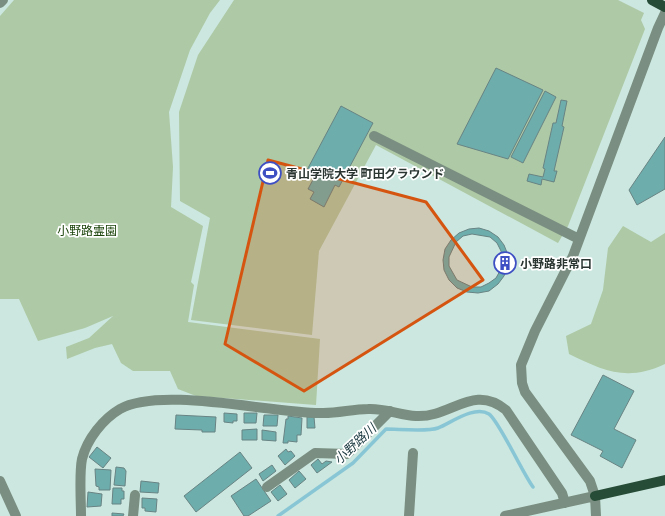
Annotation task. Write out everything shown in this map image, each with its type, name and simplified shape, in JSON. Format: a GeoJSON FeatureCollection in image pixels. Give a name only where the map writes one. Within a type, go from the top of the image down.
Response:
{"type":"FeatureCollection","features":[{"type":"Feature","properties":{"kind":"main road"},"geometry":{"type":"LineString","coordinates":[[652,0],[665,7]]}},
{"type":"Feature","properties":{"kind":"main road"},"geometry":{"type":"LineString","coordinates":[[595,496],[665,480]]}},
{"type":"Feature","properties":{"kind":"street"},"geometry":{"type":"LineString","coordinates":[[0,3],[3,0]]}},
{"type":"Feature","properties":{"kind":"street"},"geometry":{"type":"LineString","coordinates":[[596,516],[595,496],[584,471],[525,392],[520,371],[521,365],[535,332],[579,239],[658,28],[665,13]]}},
{"type":"Feature","properties":{"kind":"street"},"geometry":{"type":"LineString","coordinates":[[374,136],[579,239]]}},
{"type":"Feature","properties":{"kind":"street"},"geometry":{"type":"LineString","coordinates":[[81,516],[82,459],[96,431],[106,419],[120,409],[132,404],[145,401],[177,400],[321,413],[369,408],[416,416],[433,415],[471,400],[485,399],[496,402],[506,410],[562,493],[562,503]]}},
{"type":"Feature","properties":{"kind":"street"},"geometry":{"type":"LineString","coordinates":[[267,487],[315,453],[347,454],[390,411]]}},
{"type":"Feature","properties":{"kind":"street"},"geometry":{"type":"LineString","coordinates":[[408,516],[413,454]]}},
{"type":"Feature","properties":{"kind":"street"},"geometry":{"type":"LineString","coordinates":[[0,481],[16,516]]}},
{"type":"Feature","properties":{"kind":"street"},"geometry":{"type":"LineString","coordinates":[[133,516],[135,495]]}},
{"type":"Feature","properties":{"kind":"street"},"geometry":{"type":"LineString","coordinates":[[505,516],[595,496]]}},
{"type":"Feature","properties":{"kind":"highlighted area"},"geometry":{"type":"Polygon","coordinates":[[[268,160],[426,202],[483,280],[304,391],[225,344],[268,160]]]}},
{"type":"Feature","properties":{"kind":"green space","name":"小野路霊園"},"geometry":{"type":"Polygon","coordinates":[[[14,0],[220,0],[210,13],[190,50],[169,112],[173,167],[171,207],[203,226],[191,282],[194,285],[188,322],[320,339],[316,405],[196,396],[178,389],[170,371],[133,371],[121,363],[112,344],[95,348],[67,359],[66,347],[89,338],[113,316],[85,328],[38,341],[19,299],[0,299],[0,16],[14,0]]]}},
{"type":"Feature","properties":{"kind":"green space","name":"青山学院大学 町田グラウンド"},"geometry":{"type":"Polygon","coordinates":[[[234,0],[618,0],[644,13],[641,20],[645,29],[568,226],[558,243],[376,145],[319,251],[312,335],[191,320],[210,218],[180,201],[179,112],[198,55],[234,0]]]}},
{"type":"Feature","properties":{"kind":"green space"},"geometry":{"type":"Polygon","coordinates":[[[623,226],[651,242],[665,233],[665,364],[639,372],[627,373],[605,369],[569,354],[566,336],[591,324],[603,290],[608,248],[623,226]]]}},
{"type":"Feature","properties":{"kind":"building"},"geometry":{"type":"Polygon","coordinates":[[[496,68],[543,90],[508,159],[457,144],[496,68]]]}},
{"type":"Feature","properties":{"kind":"building"},"geometry":{"type":"Polygon","coordinates":[[[545,91],[556,97],[523,163],[511,157],[545,91]]]}},
{"type":"Feature","properties":{"kind":"building"},"geometry":{"type":"Polygon","coordinates":[[[561,100],[567,101],[562,126],[564,127],[554,171],[557,171],[554,182],[542,179],[541,185],[527,181],[529,174],[543,177],[545,169],[543,168],[553,123],[556,123],[561,100]]]}},
{"type":"Feature","properties":{"kind":"building"},"geometry":{"type":"Polygon","coordinates":[[[341,106],[373,123],[339,187],[335,185],[324,207],[310,199],[314,192],[308,189],[316,174],[307,170],[341,106]]]}},
{"type":"Feature","properties":{"kind":"building"},"geometry":{"type":"Polygon","coordinates":[[[665,137],[665,189],[637,205],[629,190],[665,137]]]}},
{"type":"Feature","properties":{"kind":"building","name":"小野路非常口"},"geometry":{"type":"Polygon","coordinates":[[[479,228],[489,231],[498,237],[504,245],[508,255],[508,266],[504,276],[498,284],[489,291],[478,293],[467,292],[457,288],[449,280],[444,270],[443,260],[445,249],[451,240],[459,233],[469,229],[479,228]],[[472,234],[463,236],[456,242],[449,257],[449,266],[457,280],[472,287],[481,287],[496,278],[501,269],[503,260],[497,243],[490,237],[472,234]]]}},
{"type":"Feature","properties":{"kind":"building"},"geometry":{"type":"Polygon","coordinates":[[[603,375],[634,391],[614,429],[636,440],[622,468],[600,456],[603,451],[571,435],[603,375]]]}},
{"type":"Feature","properties":{"kind":"building"},"geometry":{"type":"Polygon","coordinates":[[[224,413],[237,414],[237,421],[233,421],[233,423],[224,422],[224,413]]]}},
{"type":"Feature","properties":{"kind":"building"},"geometry":{"type":"Polygon","coordinates":[[[244,413],[257,413],[256,423],[244,423],[244,413]]]}},
{"type":"Feature","properties":{"kind":"building"},"geometry":{"type":"Polygon","coordinates":[[[176,415],[216,417],[215,432],[175,429],[176,415]]]}},
{"type":"Feature","properties":{"kind":"building"},"geometry":{"type":"Polygon","coordinates":[[[264,415],[278,415],[277,426],[263,426],[264,415]]]}},
{"type":"Feature","properties":{"kind":"building"},"geometry":{"type":"Polygon","coordinates":[[[288,416],[302,418],[301,435],[297,435],[297,442],[288,441],[288,443],[283,443],[286,419],[288,419],[288,416]]]}},
{"type":"Feature","properties":{"kind":"building"},"geometry":{"type":"Polygon","coordinates":[[[307,417],[314,417],[315,428],[307,428],[307,417]]]}},
{"type":"Feature","properties":{"kind":"building"},"geometry":{"type":"Polygon","coordinates":[[[257,429],[257,440],[242,440],[242,430],[257,429]]]}},
{"type":"Feature","properties":{"kind":"building"},"geometry":{"type":"Polygon","coordinates":[[[262,430],[276,432],[276,441],[262,440],[262,430]]]}},
{"type":"Feature","properties":{"kind":"building"},"geometry":{"type":"Polygon","coordinates":[[[97,447],[111,458],[103,468],[89,457],[97,447]]]}},
{"type":"Feature","properties":{"kind":"building"},"geometry":{"type":"Polygon","coordinates":[[[286,449],[288,452],[291,451],[295,456],[285,465],[278,456],[286,449]]]}},
{"type":"Feature","properties":{"kind":"building"},"geometry":{"type":"Polygon","coordinates":[[[240,452],[252,468],[196,512],[184,496],[240,452]]]}},
{"type":"Feature","properties":{"kind":"building"},"geometry":{"type":"Polygon","coordinates":[[[318,459],[322,464],[326,461],[332,462],[317,473],[311,465],[318,459]]]}},
{"type":"Feature","properties":{"kind":"building"},"geometry":{"type":"Polygon","coordinates":[[[272,465],[276,471],[263,481],[259,474],[272,465]]]}},
{"type":"Feature","properties":{"kind":"building"},"geometry":{"type":"Polygon","coordinates":[[[116,467],[124,468],[126,471],[125,486],[114,485],[116,467]]]}},
{"type":"Feature","properties":{"kind":"building"},"geometry":{"type":"Polygon","coordinates":[[[95,469],[111,470],[110,490],[99,490],[99,487],[96,486],[95,469]]]}},
{"type":"Feature","properties":{"kind":"building"},"geometry":{"type":"Polygon","coordinates":[[[299,471],[306,479],[295,488],[289,480],[299,471]]]}},
{"type":"Feature","properties":{"kind":"building"},"geometry":{"type":"Polygon","coordinates":[[[256,479],[271,501],[248,516],[244,516],[231,496],[256,479]]]}},
{"type":"Feature","properties":{"kind":"building"},"geometry":{"type":"Polygon","coordinates":[[[141,481],[159,483],[158,493],[140,492],[141,481]]]}},
{"type":"Feature","properties":{"kind":"building"},"geometry":{"type":"Polygon","coordinates":[[[280,485],[287,494],[278,501],[271,492],[280,485]]]}},
{"type":"Feature","properties":{"kind":"building"},"geometry":{"type":"Polygon","coordinates":[[[113,488],[122,488],[122,491],[124,491],[124,499],[121,499],[121,504],[112,504],[113,488]]]}},
{"type":"Feature","properties":{"kind":"building"},"geometry":{"type":"Polygon","coordinates":[[[88,492],[102,494],[101,506],[87,507],[88,492]]]}},
{"type":"Feature","properties":{"kind":"building"},"geometry":{"type":"Polygon","coordinates":[[[142,498],[157,499],[156,512],[145,511],[145,508],[142,508],[142,498]]]}},
{"type":"Feature","properties":{"kind":"building"},"geometry":{"type":"Polygon","coordinates":[[[112,513],[124,514],[123,516],[112,516],[112,513]]]}},
{"type":"Feature","properties":{"kind":"waterway","name":"小野路川"},"geometry":{"type":"LineString","coordinates":[[278,516],[353,463],[386,429],[433,429],[443,426],[470,413],[477,412],[489,414],[499,426],[533,487]]}},
{"type":"Feature","properties":{"kind":"place","name":"青山学院大学 町田グラウンド"},"geometry":{"type":"Point","coordinates":[270,173]}},
{"type":"Feature","properties":{"kind":"place","name":"小野路非常口"},"geometry":{"type":"Point","coordinates":[505,263]}}]}
